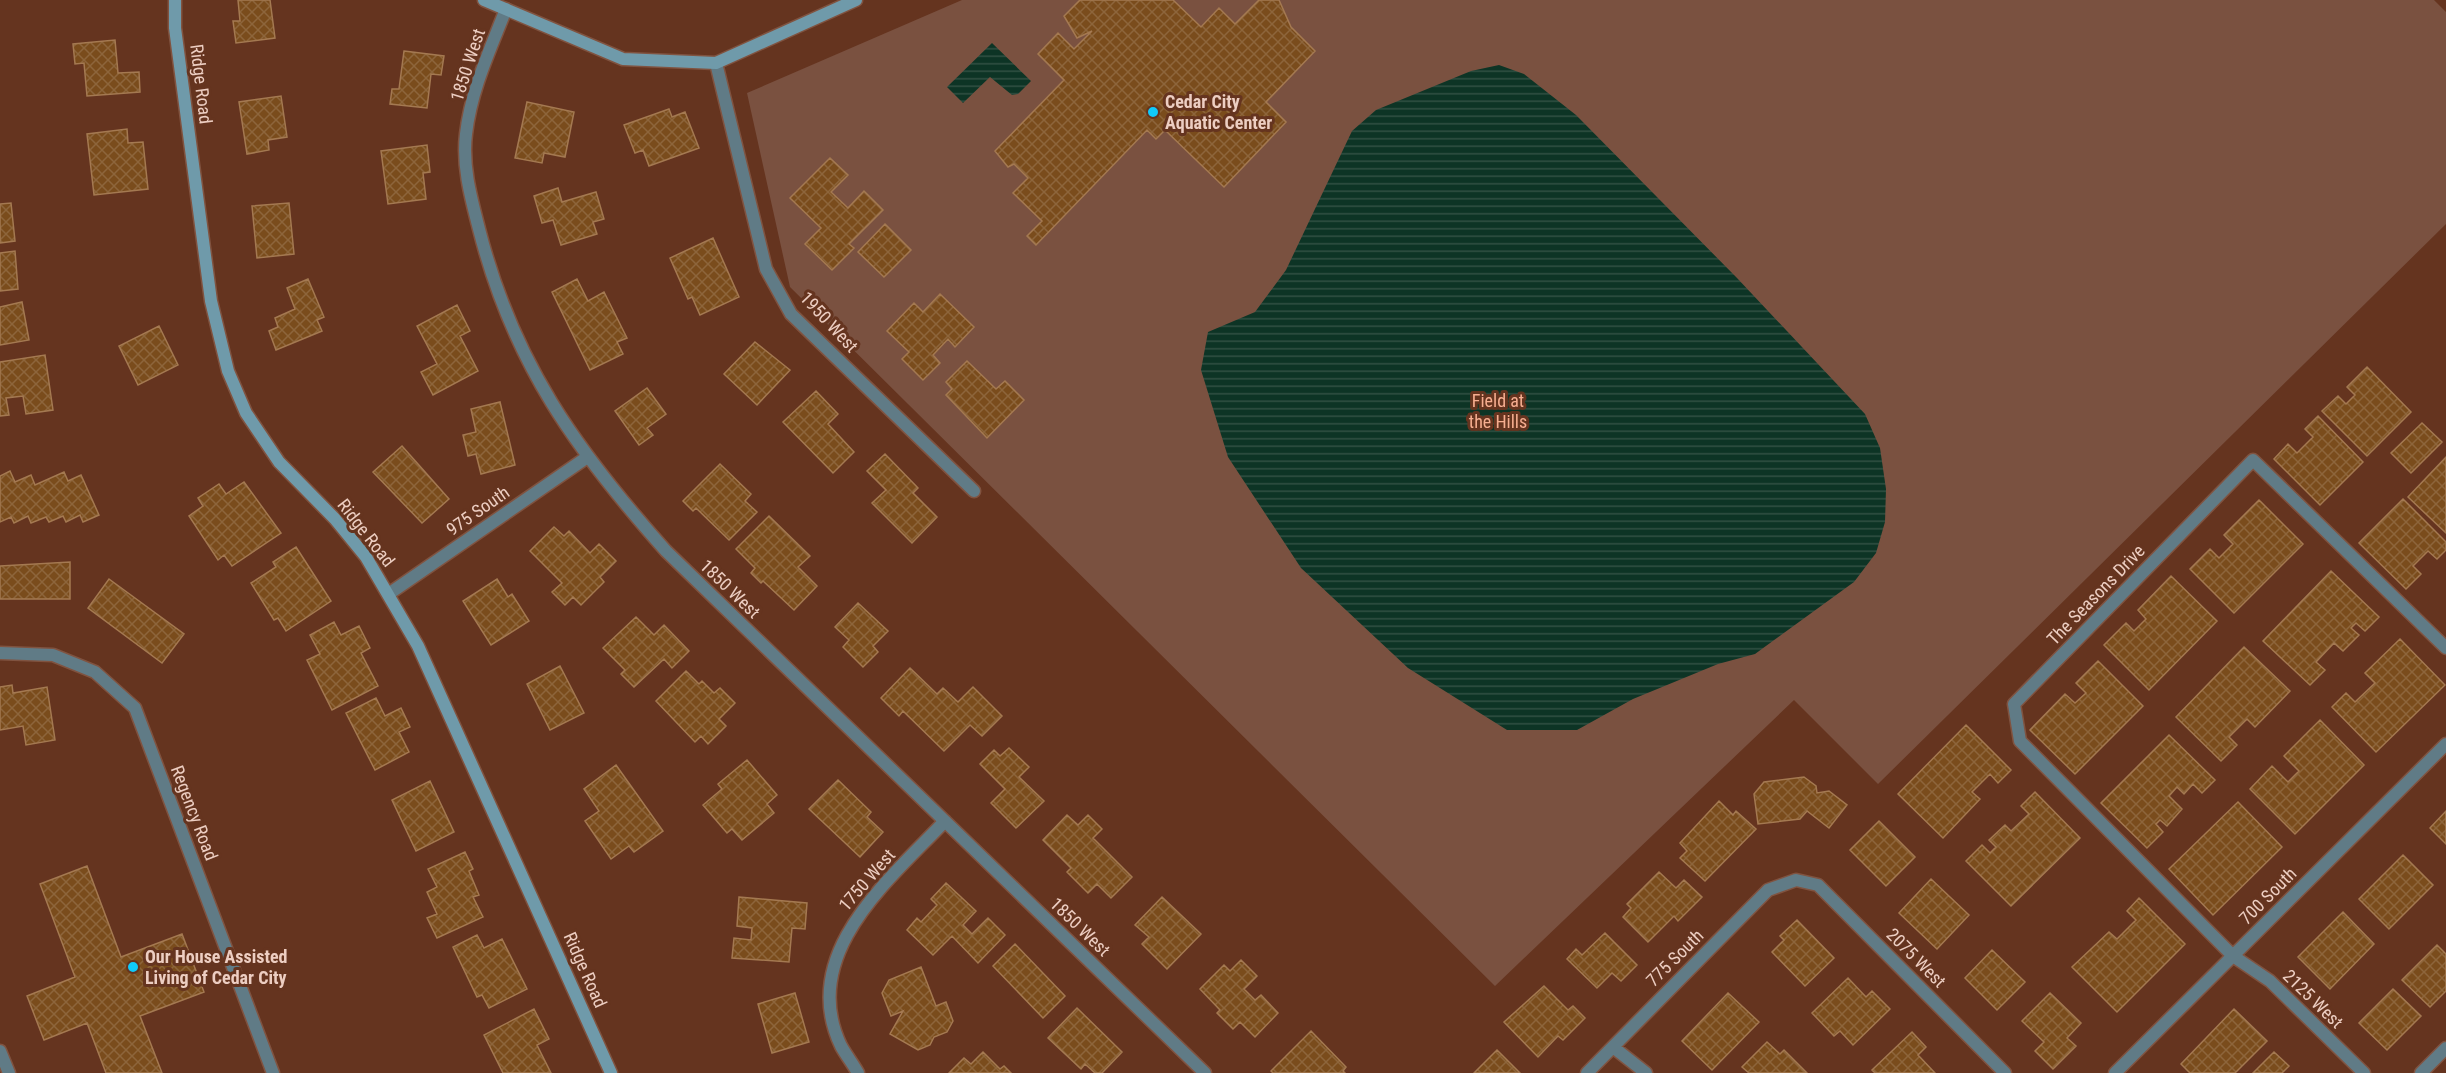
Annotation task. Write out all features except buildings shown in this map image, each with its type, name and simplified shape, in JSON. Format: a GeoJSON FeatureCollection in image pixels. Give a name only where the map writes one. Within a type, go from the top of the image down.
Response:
{"type":"FeatureCollection","features":[{"type":"Feature","properties":{"kind":"street","name":"Ridge Road"},"geometry":{"type":"LineString","coordinates":[[176,0],[175,28],[211,301],[228,371],[246,412],[279,462],[335,519],[366,557],[390,593],[418,646],[611,1073]]}},
{"type":"Feature","properties":{"kind":"street"},"geometry":{"type":"LineString","coordinates":[[484,0],[623,59],[716,63],[856,0]]}},
{"type":"Feature","properties":{"kind":"street","name":"1850 West"},"geometry":{"type":"LineString","coordinates":[[506,9],[474,94],[466,135],[468,187],[486,255],[508,321],[540,387],[586,458],[666,551],[1205,1073]]}},
{"type":"Feature","properties":{"kind":"street","name":"1950 West"},"geometry":{"type":"LineString","coordinates":[[716,63],[766,269],[791,314],[974,491]]}},
{"type":"Feature","properties":{"kind":"street","name":"975 South"},"geometry":{"type":"LineString","coordinates":[[390,593],[586,458]]}},
{"type":"Feature","properties":{"kind":"street","name":"The Seasons Drive"},"geometry":{"type":"LineString","coordinates":[[2233,956],[2020,741],[2014,704],[2253,460],[2446,648]]}},
{"type":"Feature","properties":{"kind":"street","name":"Regency Road"},"geometry":{"type":"LineString","coordinates":[[0,653],[53,655],[95,672],[135,708],[273,1073]]}},
{"type":"Feature","properties":{"kind":"street","name":"700 South"},"geometry":{"type":"LineString","coordinates":[[2115,1073],[2446,744]]}},
{"type":"Feature","properties":{"kind":"street","name":"1750 West"},"geometry":{"type":"LineString","coordinates":[[858,1073],[841,1045],[830,1008],[832,969],[845,934],[868,902],[945,821]]}},
{"type":"Feature","properties":{"kind":"street","name":"775 South"},"geometry":{"type":"LineString","coordinates":[[1587,1073],[1768,890],[1796,880]]}},
{"type":"Feature","properties":{"kind":"street","name":"2075 West"},"geometry":{"type":"LineString","coordinates":[[1796,880],[1818,885],[2005,1073]]}},
{"type":"Feature","properties":{"kind":"street","name":"2125 West"},"geometry":{"type":"LineString","coordinates":[[2233,956],[2270,981],[2364,1073]]}},
{"type":"Feature","properties":{"kind":"street"},"geometry":{"type":"LineString","coordinates":[[1613,1047],[1646,1073]]}},
{"type":"Feature","properties":{"kind":"street"},"geometry":{"type":"LineString","coordinates":[[2421,1073],[2446,1048]]}},
{"type":"Feature","properties":{"kind":"street"},"geometry":{"type":"LineString","coordinates":[[0,1050],[9,1073]]}},
{"type":"Feature","properties":{"kind":"green space","name":"Field at the Hills"},"geometry":{"type":"Polygon","coordinates":[[[962,0],[2434,0],[2446,12],[2446,224],[1878,784],[1794,700],[1495,986],[790,287],[747,93],[962,0]]]}},
{"type":"Feature","properties":{"kind":"shaded area"},"geometry":{"type":"Polygon","coordinates":[[[992,43],[1031,81],[1018,94],[1012,95],[990,77],[963,103],[947,87],[992,43]]]}},
{"type":"Feature","properties":{"kind":"shaded area"},"geometry":{"type":"Polygon","coordinates":[[[1499,65],[1524,74],[1576,115],[1737,278],[1865,414],[1880,448],[1886,489],[1885,522],[1876,553],[1854,582],[1755,654],[1718,664],[1633,699],[1577,730],[1507,730],[1408,668],[1301,568],[1228,457],[1201,370],[1208,332],[1255,312],[1286,270],[1352,131],[1376,110],[1471,71],[1499,65]]]}},
{"type":"Feature","properties":{"kind":"place","name":"Cedar City Aquatic Center"},"geometry":{"type":"Point","coordinates":[1153,112]}},
{"type":"Feature","properties":{"kind":"place","name":"Our House Assisted Living of Cedar City"},"geometry":{"type":"Point","coordinates":[133,967]}}]}
